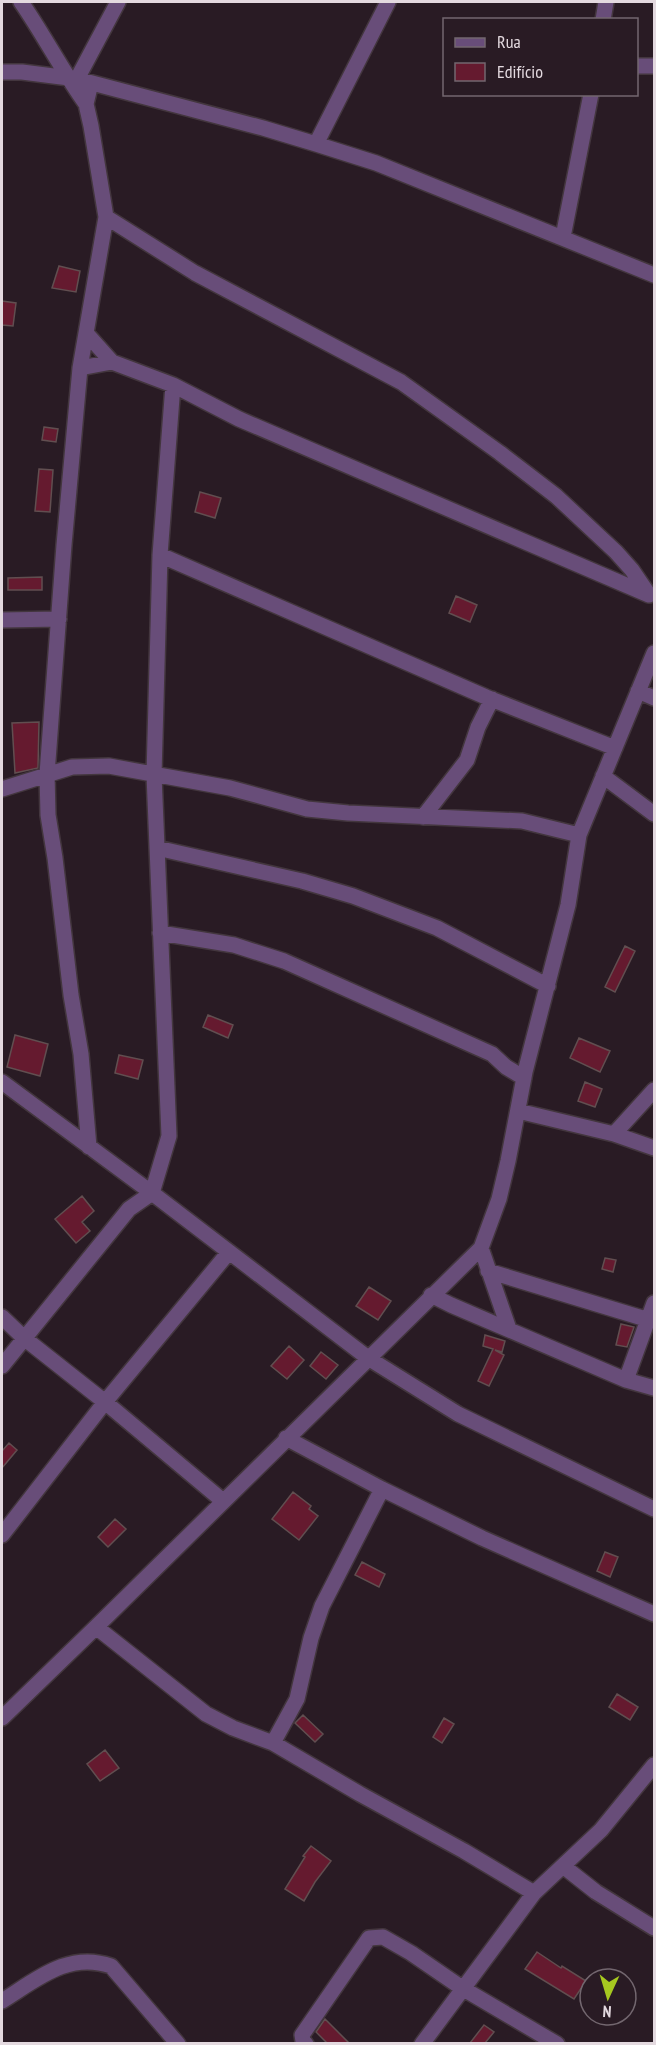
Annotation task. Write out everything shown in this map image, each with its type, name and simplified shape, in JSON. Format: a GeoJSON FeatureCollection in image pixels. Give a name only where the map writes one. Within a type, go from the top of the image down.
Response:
{"type":"FeatureCollection","features":[{"type":"Feature","properties":{"kind":"street"},"geometry":{"type":"LineString","coordinates":[[21,2],[78,80],[91,126],[106,217],[80,368],[47,774],[48,815],[71,995],[81,1054],[89,1147]]}},
{"type":"Feature","properties":{"kind":"street"},"geometry":{"type":"LineString","coordinates":[[86,104],[78,80],[118,2]]}},
{"type":"Feature","properties":{"kind":"street"},"geometry":{"type":"LineString","coordinates":[[316,144],[388,2]]}},
{"type":"Feature","properties":{"kind":"street"},"geometry":{"type":"LineString","coordinates":[[603,18],[606,2]]}},
{"type":"Feature","properties":{"kind":"street"},"geometry":{"type":"LineString","coordinates":[[638,66],[654,66]]}},
{"type":"Feature","properties":{"kind":"street"},"geometry":{"type":"LineString","coordinates":[[2,72],[22,72],[78,80],[316,144],[376,163],[654,275]]}},
{"type":"Feature","properties":{"kind":"street"},"geometry":{"type":"LineString","coordinates":[[563,237],[591,96]]}},
{"type":"Feature","properties":{"kind":"street"},"geometry":{"type":"LineString","coordinates":[[106,217],[195,273],[401,382],[556,496],[616,552],[652,596]]}},
{"type":"Feature","properties":{"kind":"street"},"geometry":{"type":"LineString","coordinates":[[86,333],[112,362],[173,385],[239,419],[652,596]]}},
{"type":"Feature","properties":{"kind":"street"},"geometry":{"type":"LineString","coordinates":[[80,368],[112,362]]}},
{"type":"Feature","properties":{"kind":"street"},"geometry":{"type":"LineString","coordinates":[[2,1366],[129,1209],[152,1193],[169,1136],[154,775],[160,555],[173,385]]}},
{"type":"Feature","properties":{"kind":"street"},"geometry":{"type":"LineString","coordinates":[[160,555],[492,699],[615,748]]}},
{"type":"Feature","properties":{"kind":"street"},"geometry":{"type":"LineString","coordinates":[[2,620],[59,620]]}},
{"type":"Feature","properties":{"kind":"street"},"geometry":{"type":"LineString","coordinates":[[2,1718],[481,1248],[499,1199],[524,1078],[568,905],[579,835],[654,653]]}},
{"type":"Feature","properties":{"kind":"street"},"geometry":{"type":"LineString","coordinates":[[638,691],[654,698]]}},
{"type":"Feature","properties":{"kind":"street"},"geometry":{"type":"LineString","coordinates":[[423,817],[467,760],[478,727],[492,699]]}},
{"type":"Feature","properties":{"kind":"street"},"geometry":{"type":"LineString","coordinates":[[2,789],[72,767],[109,766],[230,788],[307,809],[522,821],[579,835]]}},
{"type":"Feature","properties":{"kind":"street"},"geometry":{"type":"LineString","coordinates":[[603,776],[654,814]]}},
{"type":"Feature","properties":{"kind":"street"},"geometry":{"type":"LineString","coordinates":[[157,848],[254,869],[353,896],[437,928],[548,986]]}},
{"type":"Feature","properties":{"kind":"street"},"geometry":{"type":"LineString","coordinates":[[160,933],[234,945],[284,961],[492,1054],[524,1078]]}},
{"type":"Feature","properties":{"kind":"street"},"geometry":{"type":"LineString","coordinates":[[2,1082],[368,1358],[458,1414],[654,1509]]}},
{"type":"Feature","properties":{"kind":"street"},"geometry":{"type":"LineString","coordinates":[[614,1134],[654,1090]]}},
{"type":"Feature","properties":{"kind":"street"},"geometry":{"type":"LineString","coordinates":[[518,1111],[614,1134],[654,1148]]}},
{"type":"Feature","properties":{"kind":"street"},"geometry":{"type":"LineString","coordinates":[[481,1248],[508,1329]]}},
{"type":"Feature","properties":{"kind":"street"},"geometry":{"type":"LineString","coordinates":[[2,1535],[105,1402],[229,1252]]}},
{"type":"Feature","properties":{"kind":"street"},"geometry":{"type":"LineString","coordinates":[[489,1271],[649,1320]]}},
{"type":"Feature","properties":{"kind":"street"},"geometry":{"type":"LineString","coordinates":[[431,1295],[626,1380],[654,1388]]}},
{"type":"Feature","properties":{"kind":"street"},"geometry":{"type":"LineString","coordinates":[[626,1380],[654,1303]]}},
{"type":"Feature","properties":{"kind":"street"},"geometry":{"type":"LineString","coordinates":[[2,1317],[24,1338],[105,1402],[223,1501]]}},
{"type":"Feature","properties":{"kind":"street"},"geometry":{"type":"LineString","coordinates":[[286,1438],[382,1490],[482,1538],[654,1614]]}},
{"type":"Feature","properties":{"kind":"street"},"geometry":{"type":"LineString","coordinates":[[273,1743],[297,1700],[311,1638],[322,1606],[382,1490]]}},
{"type":"Feature","properties":{"kind":"street"},"geometry":{"type":"LineString","coordinates":[[96,1627],[206,1714],[233,1728],[273,1743],[534,1893]]}},
{"type":"Feature","properties":{"kind":"street"},"geometry":{"type":"LineString","coordinates":[[422,2043],[534,1893],[601,1830],[654,1765]]}},
{"type":"Feature","properties":{"kind":"street"},"geometry":{"type":"LineString","coordinates":[[563,1866],[597,1892],[654,1928]]}},
{"type":"Feature","properties":{"kind":"street"},"geometry":{"type":"LineString","coordinates":[[306,2043],[302,2035],[369,1938],[383,1937],[462,1988],[557,2043]]}},
{"type":"Feature","properties":{"kind":"street"},"geometry":{"type":"LineString","coordinates":[[2,2001],[40,1976],[63,1965],[97,1960],[111,1965],[178,2043]]}},
{"type":"Feature","properties":{"kind":"building"},"geometry":{"type":"Polygon","coordinates":[[[59,266],[80,271],[76,292],[52,288],[59,266]]]}},
{"type":"Feature","properties":{"kind":"building"},"geometry":{"type":"Polygon","coordinates":[[[2,301],[16,303],[13,326],[2,325],[2,301]]]}},
{"type":"Feature","properties":{"kind":"building"},"geometry":{"type":"Polygon","coordinates":[[[44,427],[58,429],[56,442],[42,440],[44,427]]]}},
{"type":"Feature","properties":{"kind":"building"},"geometry":{"type":"Polygon","coordinates":[[[39,469],[53,470],[50,512],[35,511],[39,469]]]}},
{"type":"Feature","properties":{"kind":"building"},"geometry":{"type":"Polygon","coordinates":[[[200,492],[221,498],[215,518],[195,512],[200,492]]]}},
{"type":"Feature","properties":{"kind":"building"},"geometry":{"type":"Polygon","coordinates":[[[42,577],[42,590],[8,590],[8,578],[42,577]]]}},
{"type":"Feature","properties":{"kind":"building"},"geometry":{"type":"Polygon","coordinates":[[[456,596],[477,605],[470,622],[449,613],[456,596]]]}},
{"type":"Feature","properties":{"kind":"building"},"geometry":{"type":"Polygon","coordinates":[[[39,722],[38,768],[15,773],[12,723],[39,722]]]}},
{"type":"Feature","properties":{"kind":"building"},"geometry":{"type":"Polygon","coordinates":[[[625,946],[635,951],[615,992],[605,987],[625,946]]]}},
{"type":"Feature","properties":{"kind":"building"},"geometry":{"type":"Polygon","coordinates":[[[208,1015],[233,1025],[228,1038],[203,1027],[208,1015]]]}},
{"type":"Feature","properties":{"kind":"building"},"geometry":{"type":"Polygon","coordinates":[[[15,1035],[48,1044],[40,1076],[7,1067],[15,1035]]]}},
{"type":"Feature","properties":{"kind":"building"},"geometry":{"type":"Polygon","coordinates":[[[579,1038],[610,1051],[600,1072],[570,1058],[579,1038]]]}},
{"type":"Feature","properties":{"kind":"building"},"geometry":{"type":"Polygon","coordinates":[[[119,1055],[143,1060],[138,1079],[115,1073],[119,1055]]]}},
{"type":"Feature","properties":{"kind":"building"},"geometry":{"type":"Polygon","coordinates":[[[585,1082],[602,1089],[595,1107],[578,1101],[585,1082]]]}},
{"type":"Feature","properties":{"kind":"building"},"geometry":{"type":"Polygon","coordinates":[[[82,1196],[94,1211],[82,1222],[90,1231],[76,1243],[55,1219],[82,1196]]]}},
{"type":"Feature","properties":{"kind":"building"},"geometry":{"type":"Polygon","coordinates":[[[605,1258],[616,1260],[613,1272],[602,1269],[605,1258]]]}},
{"type":"Feature","properties":{"kind":"building"},"geometry":{"type":"Polygon","coordinates":[[[369,1287],[391,1301],[378,1320],[356,1306],[369,1287]]]}},
{"type":"Feature","properties":{"kind":"building"},"geometry":{"type":"Polygon","coordinates":[[[621,1324],[634,1327],[627,1347],[616,1345],[621,1324]]]}},
{"type":"Feature","properties":{"kind":"building"},"geometry":{"type":"Polygon","coordinates":[[[485,1335],[505,1341],[502,1352],[495,1350],[504,1355],[489,1386],[478,1381],[493,1349],[483,1346],[485,1335]]]}},
{"type":"Feature","properties":{"kind":"building"},"geometry":{"type":"Polygon","coordinates":[[[289,1346],[304,1360],[287,1379],[271,1366],[289,1346]]]}},
{"type":"Feature","properties":{"kind":"building"},"geometry":{"type":"Polygon","coordinates":[[[321,1352],[338,1365],[326,1379],[310,1366],[321,1352]]]}},
{"type":"Feature","properties":{"kind":"building"},"geometry":{"type":"Polygon","coordinates":[[[9,1443],[17,1450],[2,1468],[2,1451],[9,1443]]]}},
{"type":"Feature","properties":{"kind":"building"},"geometry":{"type":"Polygon","coordinates":[[[293,1492],[311,1506],[309,1509],[318,1516],[299,1540],[272,1519],[293,1492]]]}},
{"type":"Feature","properties":{"kind":"building"},"geometry":{"type":"Polygon","coordinates":[[[115,1519],[126,1529],[108,1547],[98,1537],[115,1519]]]}},
{"type":"Feature","properties":{"kind":"building"},"geometry":{"type":"Polygon","coordinates":[[[605,1552],[618,1557],[610,1577],[597,1571],[605,1552]]]}},
{"type":"Feature","properties":{"kind":"building"},"geometry":{"type":"Polygon","coordinates":[[[362,1562],[385,1574],[379,1587],[355,1575],[362,1562]]]}},
{"type":"Feature","properties":{"kind":"building"},"geometry":{"type":"Polygon","coordinates":[[[617,1694],[638,1707],[630,1720],[609,1707],[617,1694]]]}},
{"type":"Feature","properties":{"kind":"building"},"geometry":{"type":"Polygon","coordinates":[[[303,1715],[323,1734],[315,1742],[295,1723],[303,1715]]]}},
{"type":"Feature","properties":{"kind":"building"},"geometry":{"type":"Polygon","coordinates":[[[444,1718],[454,1724],[442,1743],[433,1737],[444,1718]]]}},
{"type":"Feature","properties":{"kind":"building"},"geometry":{"type":"Polygon","coordinates":[[[105,1750],[119,1768],[100,1781],[87,1764],[105,1750]]]}},
{"type":"Feature","properties":{"kind":"building"},"geometry":{"type":"Polygon","coordinates":[[[311,1846],[331,1861],[304,1901],[285,1889],[311,1846]]]}},
{"type":"Feature","properties":{"kind":"building"},"geometry":{"type":"Polygon","coordinates":[[[537,1952],[578,1976],[578,1993],[574,1999],[525,1969],[537,1952]]]}},
{"type":"Feature","properties":{"kind":"building"},"geometry":{"type":"Polygon","coordinates":[[[325,2019],[349,2043],[327,2043],[316,2032],[325,2019]]]}},
{"type":"Feature","properties":{"kind":"building"},"geometry":{"type":"Polygon","coordinates":[[[484,2025],[494,2032],[485,2043],[470,2043],[484,2025]]]}}]}
